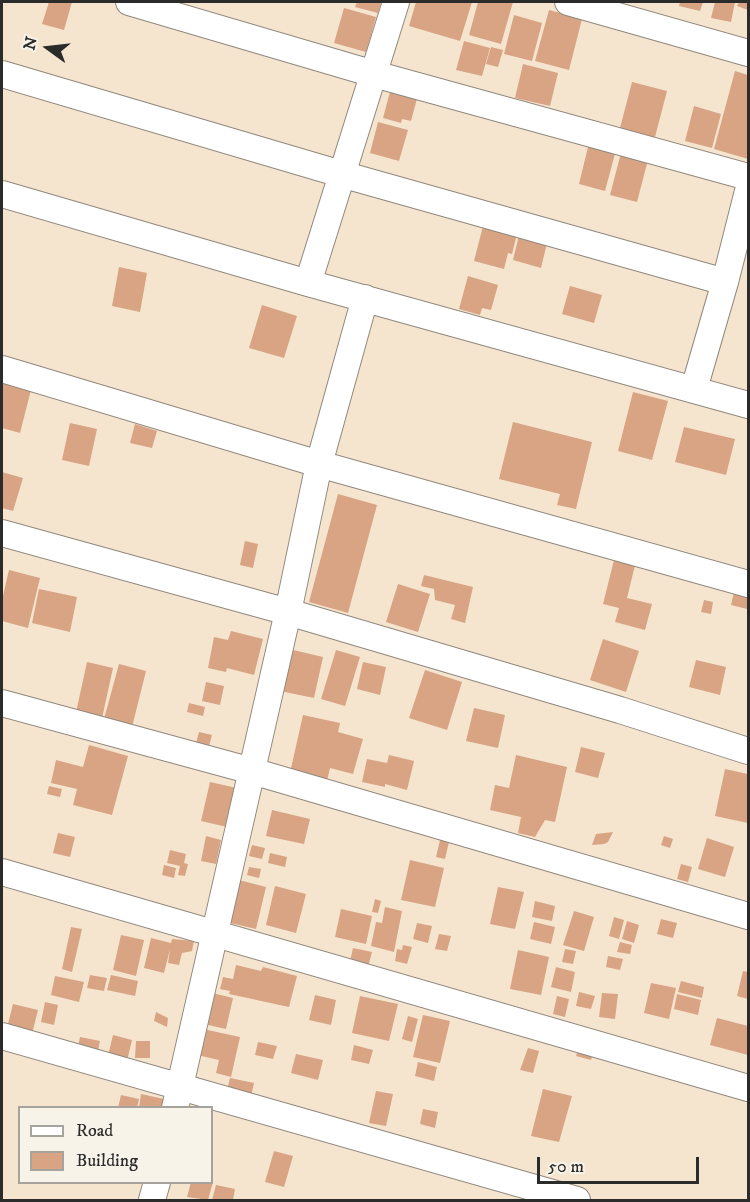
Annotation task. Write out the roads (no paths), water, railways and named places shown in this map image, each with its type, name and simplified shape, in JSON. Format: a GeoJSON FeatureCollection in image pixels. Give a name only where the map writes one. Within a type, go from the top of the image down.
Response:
{"type":"FeatureCollection","features":[{"type":"Feature","properties":{"kind":"street"},"geometry":{"type":"LineString","coordinates":[[129,2],[374,74],[748,177]]}},
{"type":"Feature","properties":{"kind":"street"},"geometry":{"type":"LineString","coordinates":[[308,283],[396,2]]}},
{"type":"Feature","properties":{"kind":"street"},"geometry":{"type":"LineString","coordinates":[[568,2],[609,8],[748,53]]}},
{"type":"Feature","properties":{"kind":"street"},"geometry":{"type":"LineString","coordinates":[[2,74],[341,174],[725,282]]}},
{"type":"Feature","properties":{"kind":"street"},"geometry":{"type":"LineString","coordinates":[[694,389],[748,191]]}},
{"type":"Feature","properties":{"kind":"street"},"geometry":{"type":"LineString","coordinates":[[2,194],[308,283],[748,405]]}},
{"type":"Feature","properties":{"kind":"street"},"geometry":{"type":"LineString","coordinates":[[178,1097],[288,612],[319,464],[364,298]]}},
{"type":"Feature","properties":{"kind":"street"},"geometry":{"type":"LineString","coordinates":[[2,369],[319,464],[748,584]]}},
{"type":"Feature","properties":{"kind":"street"},"geometry":{"type":"LineString","coordinates":[[2,533],[288,612],[609,706],[748,751]]}},
{"type":"Feature","properties":{"kind":"street"},"geometry":{"type":"LineString","coordinates":[[2,703],[252,771],[748,916]]}},
{"type":"Feature","properties":{"kind":"street"},"geometry":{"type":"LineString","coordinates":[[2,872],[748,1088]]}},
{"type":"Feature","properties":{"kind":"street"},"geometry":{"type":"LineString","coordinates":[[2,1036],[178,1097],[213,1106]]}},
{"type":"Feature","properties":{"kind":"street"},"geometry":{"type":"LineString","coordinates":[[213,1106],[577,1200]]}},
{"type":"Feature","properties":{"kind":"street"},"geometry":{"type":"LineString","coordinates":[[152,1200],[156,1184]]}}]}
